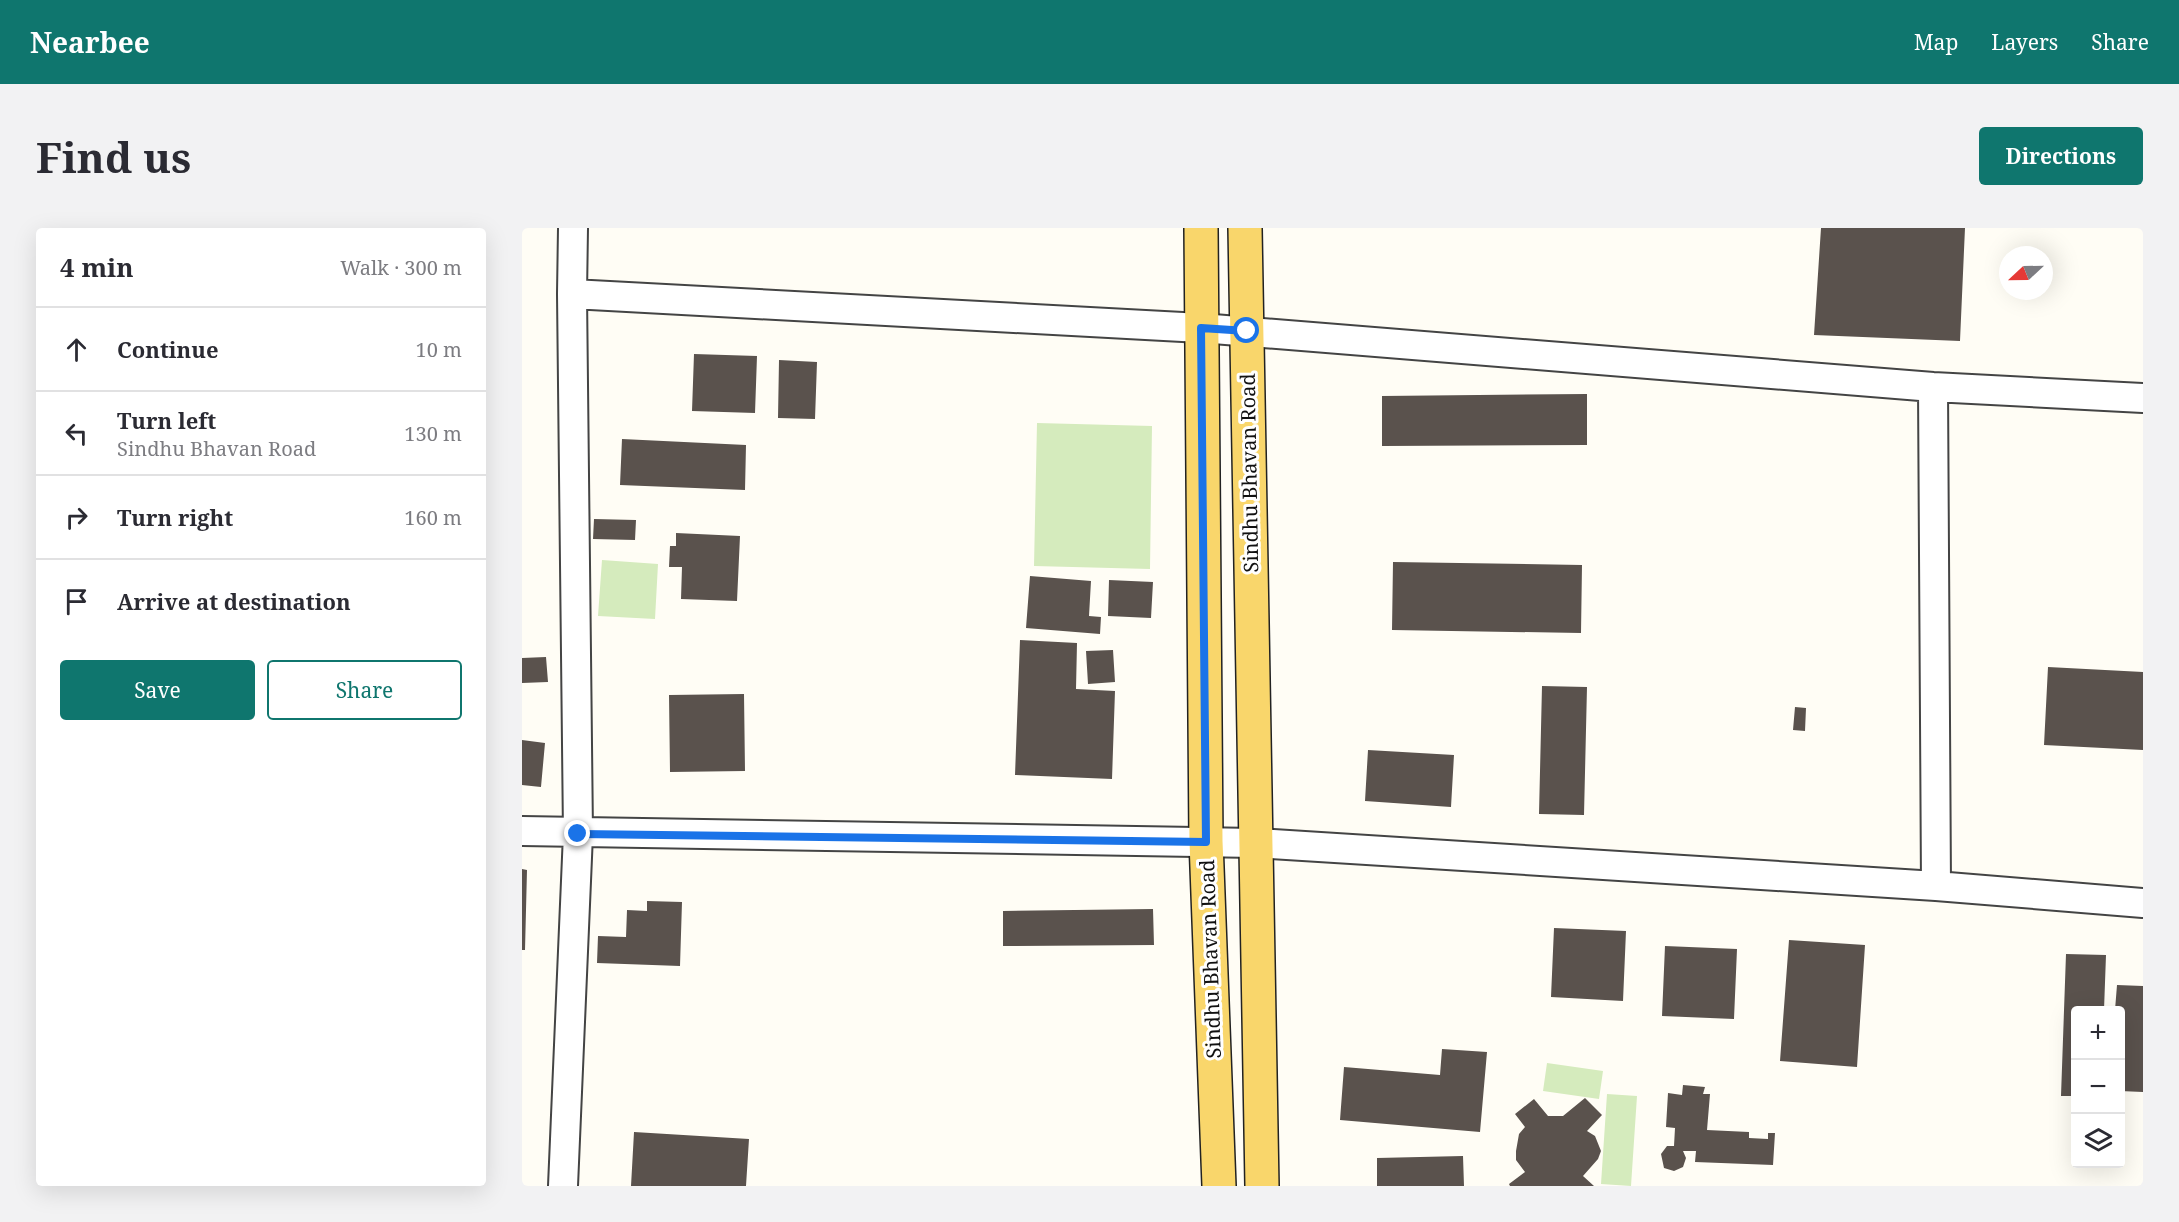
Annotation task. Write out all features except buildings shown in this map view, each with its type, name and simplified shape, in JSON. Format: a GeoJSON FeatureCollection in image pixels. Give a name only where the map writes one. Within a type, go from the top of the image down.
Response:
{"type":"FeatureCollection","features":[{"type":"Feature","properties":{"kind":"main road","name":"Sindhu Bhavan Road"},"geometry":{"type":"LineString","coordinates":[[1201,228],[1206,842],[1219,1186]]}},
{"type":"Feature","properties":{"kind":"main road","name":"Sindhu Bhavan Road"},"geometry":{"type":"LineString","coordinates":[[1245,228],[1262,1186]]}},
{"type":"Feature","properties":{"kind":"street"},"geometry":{"type":"LineString","coordinates":[[562,1186],[578,834],[573,228]]}},
{"type":"Feature","properties":{"kind":"street"},"geometry":{"type":"LineString","coordinates":[[572,294],[1247,331],[1933,387],[2143,398]]}},
{"type":"Feature","properties":{"kind":"street"},"geometry":{"type":"LineString","coordinates":[[1933,387],[1936,886]]}},
{"type":"Feature","properties":{"kind":"street"},"geometry":{"type":"LineString","coordinates":[[522,831],[578,834],[1256,843],[1936,886],[2143,903]]}},
{"type":"Feature","properties":{"kind":"green space"},"geometry":{"type":"Polygon","coordinates":[[[1037,423],[1152,426],[1150,569],[1034,566],[1037,423]]]}},
{"type":"Feature","properties":{"kind":"green space"},"geometry":{"type":"Polygon","coordinates":[[[602,560],[658,564],[655,619],[598,616],[602,560]]]}},
{"type":"Feature","properties":{"kind":"green space"},"geometry":{"type":"Polygon","coordinates":[[[1547,1063],[1603,1071],[1599,1099],[1543,1091],[1547,1063]]]}},
{"type":"Feature","properties":{"kind":"green space"},"geometry":{"type":"Polygon","coordinates":[[[1607,1094],[1637,1096],[1631,1186],[1601,1184],[1607,1094]]]}},
{"type":"Feature","properties":{"kind":"route"},"geometry":{"type":"LineString","coordinates":[[578,834],[1206,842],[1201,328],[1247,331]]}}]}
